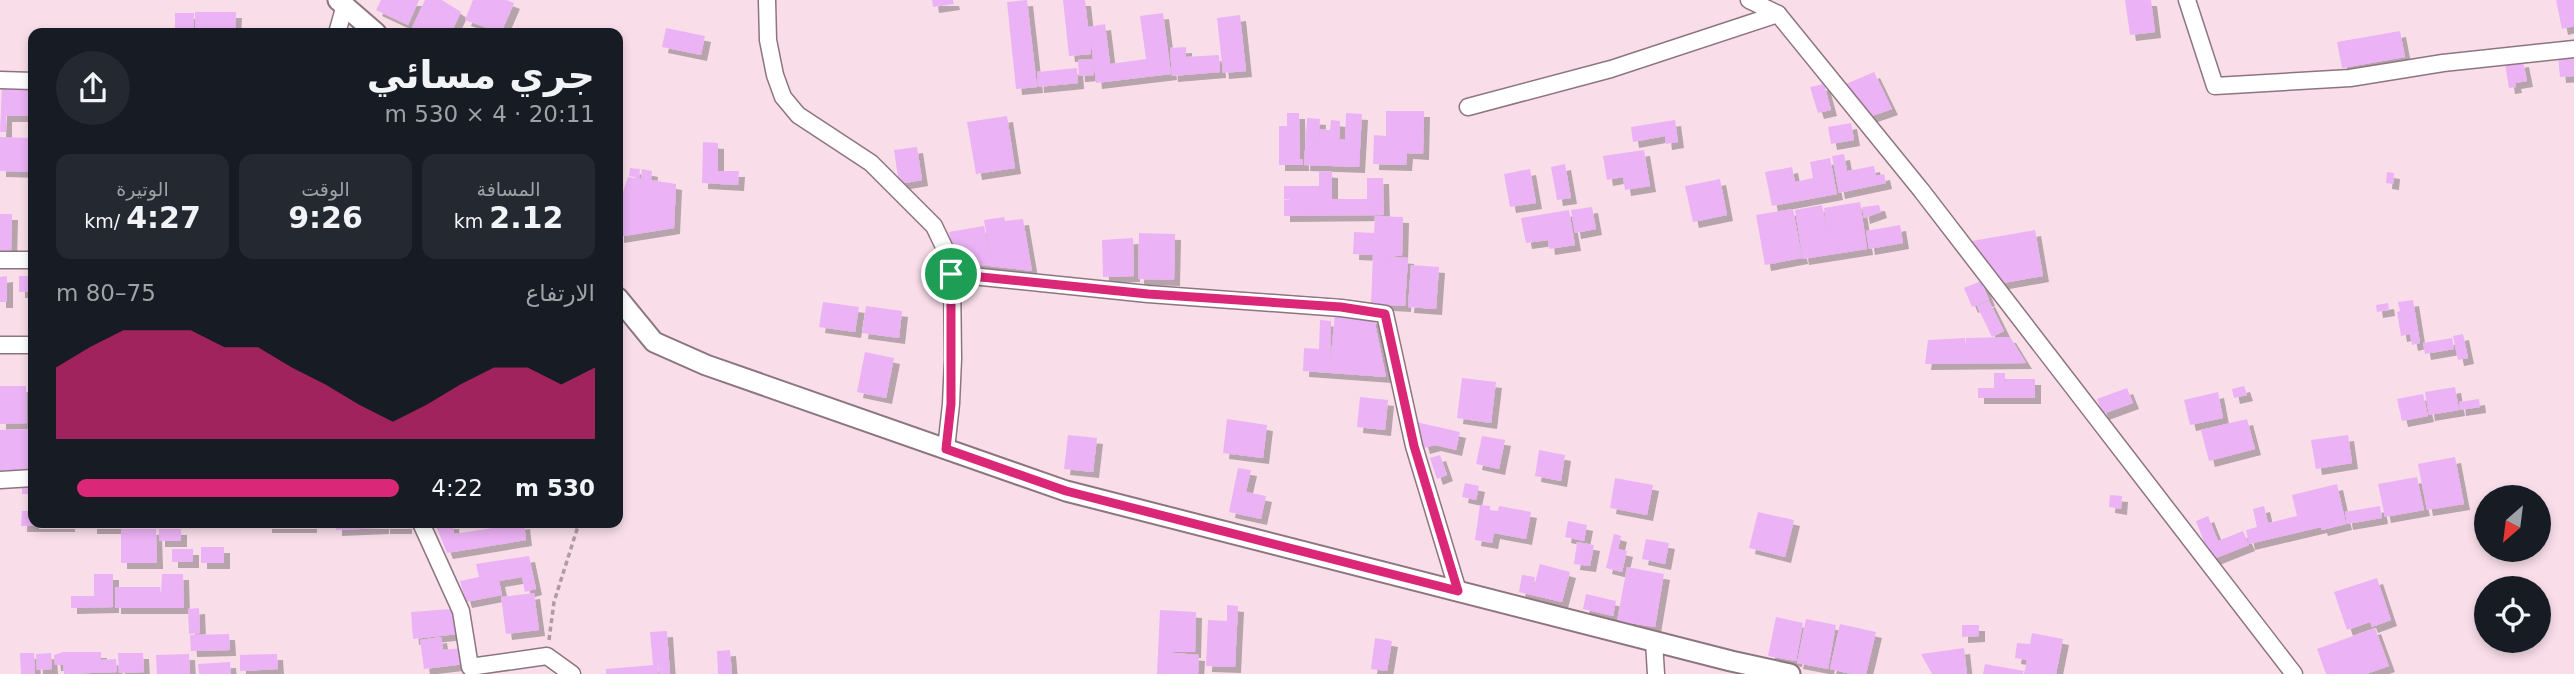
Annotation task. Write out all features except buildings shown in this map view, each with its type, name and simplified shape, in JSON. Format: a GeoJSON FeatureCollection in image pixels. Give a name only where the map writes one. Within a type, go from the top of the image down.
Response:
{"type":"FeatureCollection","features":[{"type":"Feature","properties":{"kind":"street"},"geometry":{"type":"LineString","coordinates":[[767,0],[768,40],[775,75],[783,97],[798,115],[871,163],[934,226],[945,249],[951,274],[951,404],[946,449]]}},
{"type":"Feature","properties":{"kind":"street"},"geometry":{"type":"LineString","coordinates":[[1749,0],[1778,14],[1921,190],[2294,674]]}},
{"type":"Feature","properties":{"kind":"street"},"geometry":{"type":"LineString","coordinates":[[2187,0],[2215,86],[2350,78],[2443,63],[2574,49]]}},
{"type":"Feature","properties":{"kind":"street"},"geometry":{"type":"LineString","coordinates":[[338,28],[342,2]]}},
{"type":"Feature","properties":{"kind":"street"},"geometry":{"type":"LineString","coordinates":[[342,2],[371,28]]}},
{"type":"Feature","properties":{"kind":"street"},"geometry":{"type":"LineString","coordinates":[[1468,107],[1611,69],[1778,14]]}},
{"type":"Feature","properties":{"kind":"street"},"geometry":{"type":"LineString","coordinates":[[0,80],[28,81]]}},
{"type":"Feature","properties":{"kind":"street"},"geometry":{"type":"LineString","coordinates":[[0,260],[28,260]]}},
{"type":"Feature","properties":{"kind":"street"},"geometry":{"type":"LineString","coordinates":[[951,274],[1148,294],[1341,307],[1385,314],[1414,446],[1458,591]]}},
{"type":"Feature","properties":{"kind":"street"},"geometry":{"type":"LineString","coordinates":[[623,305],[654,342],[706,365],[1066,491],[1790,674]]}},
{"type":"Feature","properties":{"kind":"street"},"geometry":{"type":"LineString","coordinates":[[0,345],[28,345]]}},
{"type":"Feature","properties":{"kind":"street"},"geometry":{"type":"LineString","coordinates":[[0,480],[28,478]]}},
{"type":"Feature","properties":{"kind":"street"},"geometry":{"type":"LineString","coordinates":[[423,528],[461,611],[470,667],[547,656],[572,674]]}},
{"type":"Feature","properties":{"kind":"street"},"geometry":{"type":"LineString","coordinates":[[1654,641],[1656,674]]}},
{"type":"Feature","properties":{"kind":"path"},"geometry":{"type":"LineString","coordinates":[[547,656],[554,602],[577,528]]}},
{"type":"Feature","properties":{"kind":"route"},"geometry":{"type":"LineString","coordinates":[[951,274],[1148,294],[1341,307],[1385,314],[1414,446],[1458,591],[1066,491],[946,449],[953,359],[951,274]]}}]}
